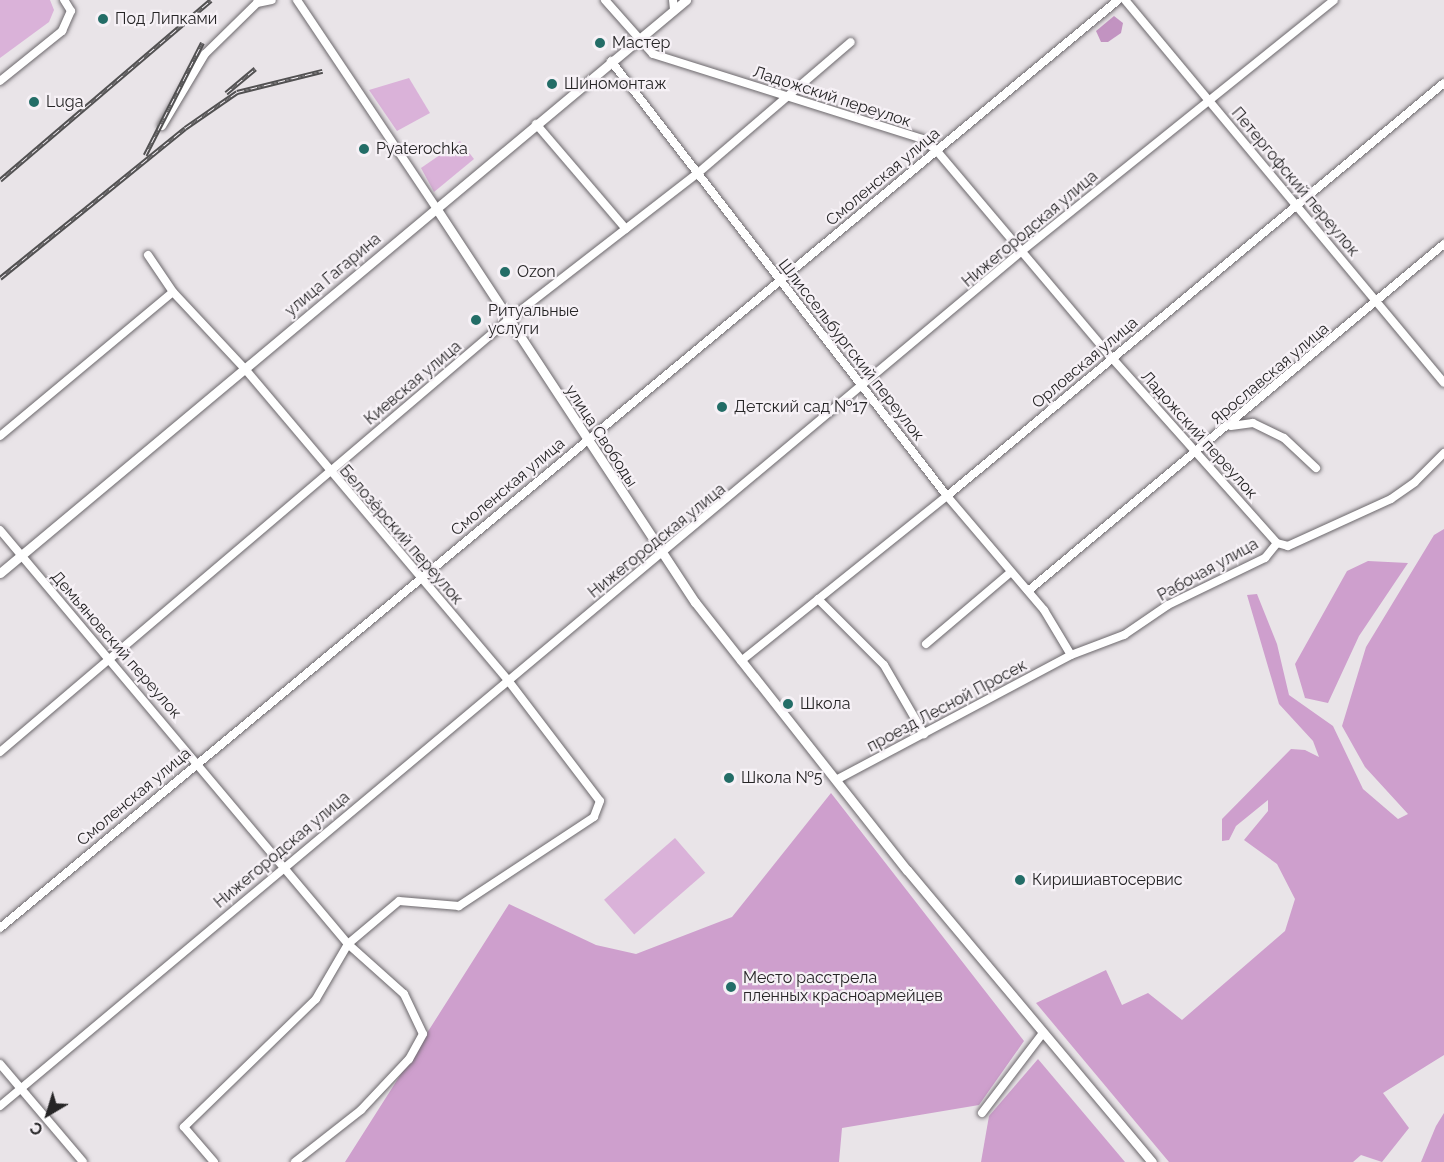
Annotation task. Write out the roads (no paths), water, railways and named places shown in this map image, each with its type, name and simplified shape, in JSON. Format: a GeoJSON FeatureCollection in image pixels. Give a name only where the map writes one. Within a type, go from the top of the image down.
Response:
{"type":"FeatureCollection","features":[{"type":"Feature","properties":{"kind":"street"},"geometry":{"type":"LineString","coordinates":[[0,81],[62,31],[71,11],[64,0]]}},
{"type":"Feature","properties":{"kind":"street"},"geometry":{"type":"LineString","coordinates":[[162,126],[205,54],[257,3],[272,0]]}},
{"type":"Feature","properties":{"kind":"street","name":"улица Свободы"},"geometry":{"type":"LineString","coordinates":[[297,0],[436,208],[507,321],[662,556],[741,661],[908,870],[1152,1162]]}},
{"type":"Feature","properties":{"kind":"street","name":"Ладожский переулок"},"geometry":{"type":"LineString","coordinates":[[605,0],[653,54],[922,140],[936,150],[1112,358],[1277,543]]}},
{"type":"Feature","properties":{"kind":"street"},"geometry":{"type":"LineString","coordinates":[[673,0],[674,10]]}},
{"type":"Feature","properties":{"kind":"street","name":"улица Гагарина"},"geometry":{"type":"LineString","coordinates":[[0,573],[686,0]]}},
{"type":"Feature","properties":{"kind":"street","name":"Смоленская улица"},"geometry":{"type":"LineString","coordinates":[[0,927],[1118,0]]}},
{"type":"Feature","properties":{"kind":"street","name":"Петергофский переулок"},"geometry":{"type":"LineString","coordinates":[[1125,0],[1378,300],[1443,384]]}},
{"type":"Feature","properties":{"kind":"street","name":"Нижегородская улица"},"geometry":{"type":"LineString","coordinates":[[0,1106],[507,679],[662,556],[1022,251],[1334,0]]}},
{"type":"Feature","properties":{"kind":"street","name":"Киевская улица"},"geometry":{"type":"LineString","coordinates":[[0,752],[507,321],[698,173],[851,42]]}},
{"type":"Feature","properties":{"kind":"street","name":"Шлиссельбургский переулок"},"geometry":{"type":"LineString","coordinates":[[611,61],[947,496],[1028,591],[1071,655]]}},
{"type":"Feature","properties":{"kind":"street","name":"Орловская улица"},"geometry":{"type":"LineString","coordinates":[[741,661],[947,496],[1299,206],[1444,83]]}},
{"type":"Feature","properties":{"kind":"street"},"geometry":{"type":"LineString","coordinates":[[536,124],[626,229]]}},
{"type":"Feature","properties":{"kind":"street","name":"Ярославская улица"},"geometry":{"type":"LineString","coordinates":[[1028,591],[1229,426],[1444,244]]}},
{"type":"Feature","properties":{"kind":"street","name":"Белозёрский переулок"},"geometry":{"type":"LineString","coordinates":[[148,255],[173,292],[245,369],[329,472],[507,679],[600,801],[594,817],[459,906],[399,901],[348,944]]}},
{"type":"Feature","properties":{"kind":"street"},"geometry":{"type":"LineString","coordinates":[[0,436],[173,292]]}},
{"type":"Feature","properties":{"kind":"street"},"geometry":{"type":"LineString","coordinates":[[1229,426],[1253,423],[1284,438],[1316,468]]}},
{"type":"Feature","properties":{"kind":"street","name":"Рабочая улица"},"geometry":{"type":"LineString","coordinates":[[1071,655],[1124,635],[1168,605],[1265,558],[1277,543],[1288,546],[1391,499],[1415,482],[1444,453]]}},
{"type":"Feature","properties":{"kind":"street","name":"Демьяновский переулок"},"geometry":{"type":"LineString","coordinates":[[0,530],[198,761],[282,867],[348,944],[404,994],[423,1034],[409,1059],[361,1110],[295,1162]]}},
{"type":"Feature","properties":{"kind":"street"},"geometry":{"type":"LineString","coordinates":[[926,644],[1011,572]]}},
{"type":"Feature","properties":{"kind":"street"},"geometry":{"type":"LineString","coordinates":[[818,599],[884,665],[924,734]]}},
{"type":"Feature","properties":{"kind":"street","name":"проезд Лесной Просек"},"geometry":{"type":"LineString","coordinates":[[836,780],[1071,655]]}},
{"type":"Feature","properties":{"kind":"street"},"geometry":{"type":"LineString","coordinates":[[214,1162],[183,1127],[316,999],[348,944]]}},
{"type":"Feature","properties":{"kind":"street"},"geometry":{"type":"LineString","coordinates":[[982,1113],[1042,1033]]}},
{"type":"Feature","properties":{"kind":"street"},"geometry":{"type":"LineString","coordinates":[[0,1064],[83,1162]]}},
{"type":"Feature","properties":{"kind":"railway"},"geometry":{"type":"LineString","coordinates":[[0,180],[211,0]]}},
{"type":"Feature","properties":{"kind":"railway"},"geometry":{"type":"LineString","coordinates":[[145,155],[202,43]]}},
{"type":"Feature","properties":{"kind":"railway"},"geometry":{"type":"LineString","coordinates":[[226,93],[255,69]]}},
{"type":"Feature","properties":{"kind":"railway"},"geometry":{"type":"LineString","coordinates":[[0,278],[185,128],[237,92],[322,71]]}},
{"type":"Feature","properties":{"kind":"place","name":"Под Липками"},"geometry":{"type":"Point","coordinates":[103,19]}},
{"type":"Feature","properties":{"kind":"place","name":"Мастер"},"geometry":{"type":"Point","coordinates":[600,43]}},
{"type":"Feature","properties":{"kind":"place","name":"Шиномонтаж"},"geometry":{"type":"Point","coordinates":[552,84]}},
{"type":"Feature","properties":{"kind":"place","name":"Luga"},"geometry":{"type":"Point","coordinates":[34,102]}},
{"type":"Feature","properties":{"kind":"place","name":"Pyaterochka"},"geometry":{"type":"Point","coordinates":[364,149]}},
{"type":"Feature","properties":{"kind":"place","name":"Ozon"},"geometry":{"type":"Point","coordinates":[505,272]}},
{"type":"Feature","properties":{"kind":"place","name":"Ритуальные услуги"},"geometry":{"type":"Point","coordinates":[476,320]}},
{"type":"Feature","properties":{"kind":"place","name":"Детский сад №17"},"geometry":{"type":"Point","coordinates":[722,407]}},
{"type":"Feature","properties":{"kind":"place","name":"Школа"},"geometry":{"type":"Point","coordinates":[788,704]}},
{"type":"Feature","properties":{"kind":"place","name":"Школа №5"},"geometry":{"type":"Point","coordinates":[729,778]}},
{"type":"Feature","properties":{"kind":"place","name":"Киришиавтосервис"},"geometry":{"type":"Point","coordinates":[1020,880]}},
{"type":"Feature","properties":{"kind":"place","name":"Место расстрела пленных красноармейцев"},"geometry":{"type":"Point","coordinates":[731,987]}}]}
